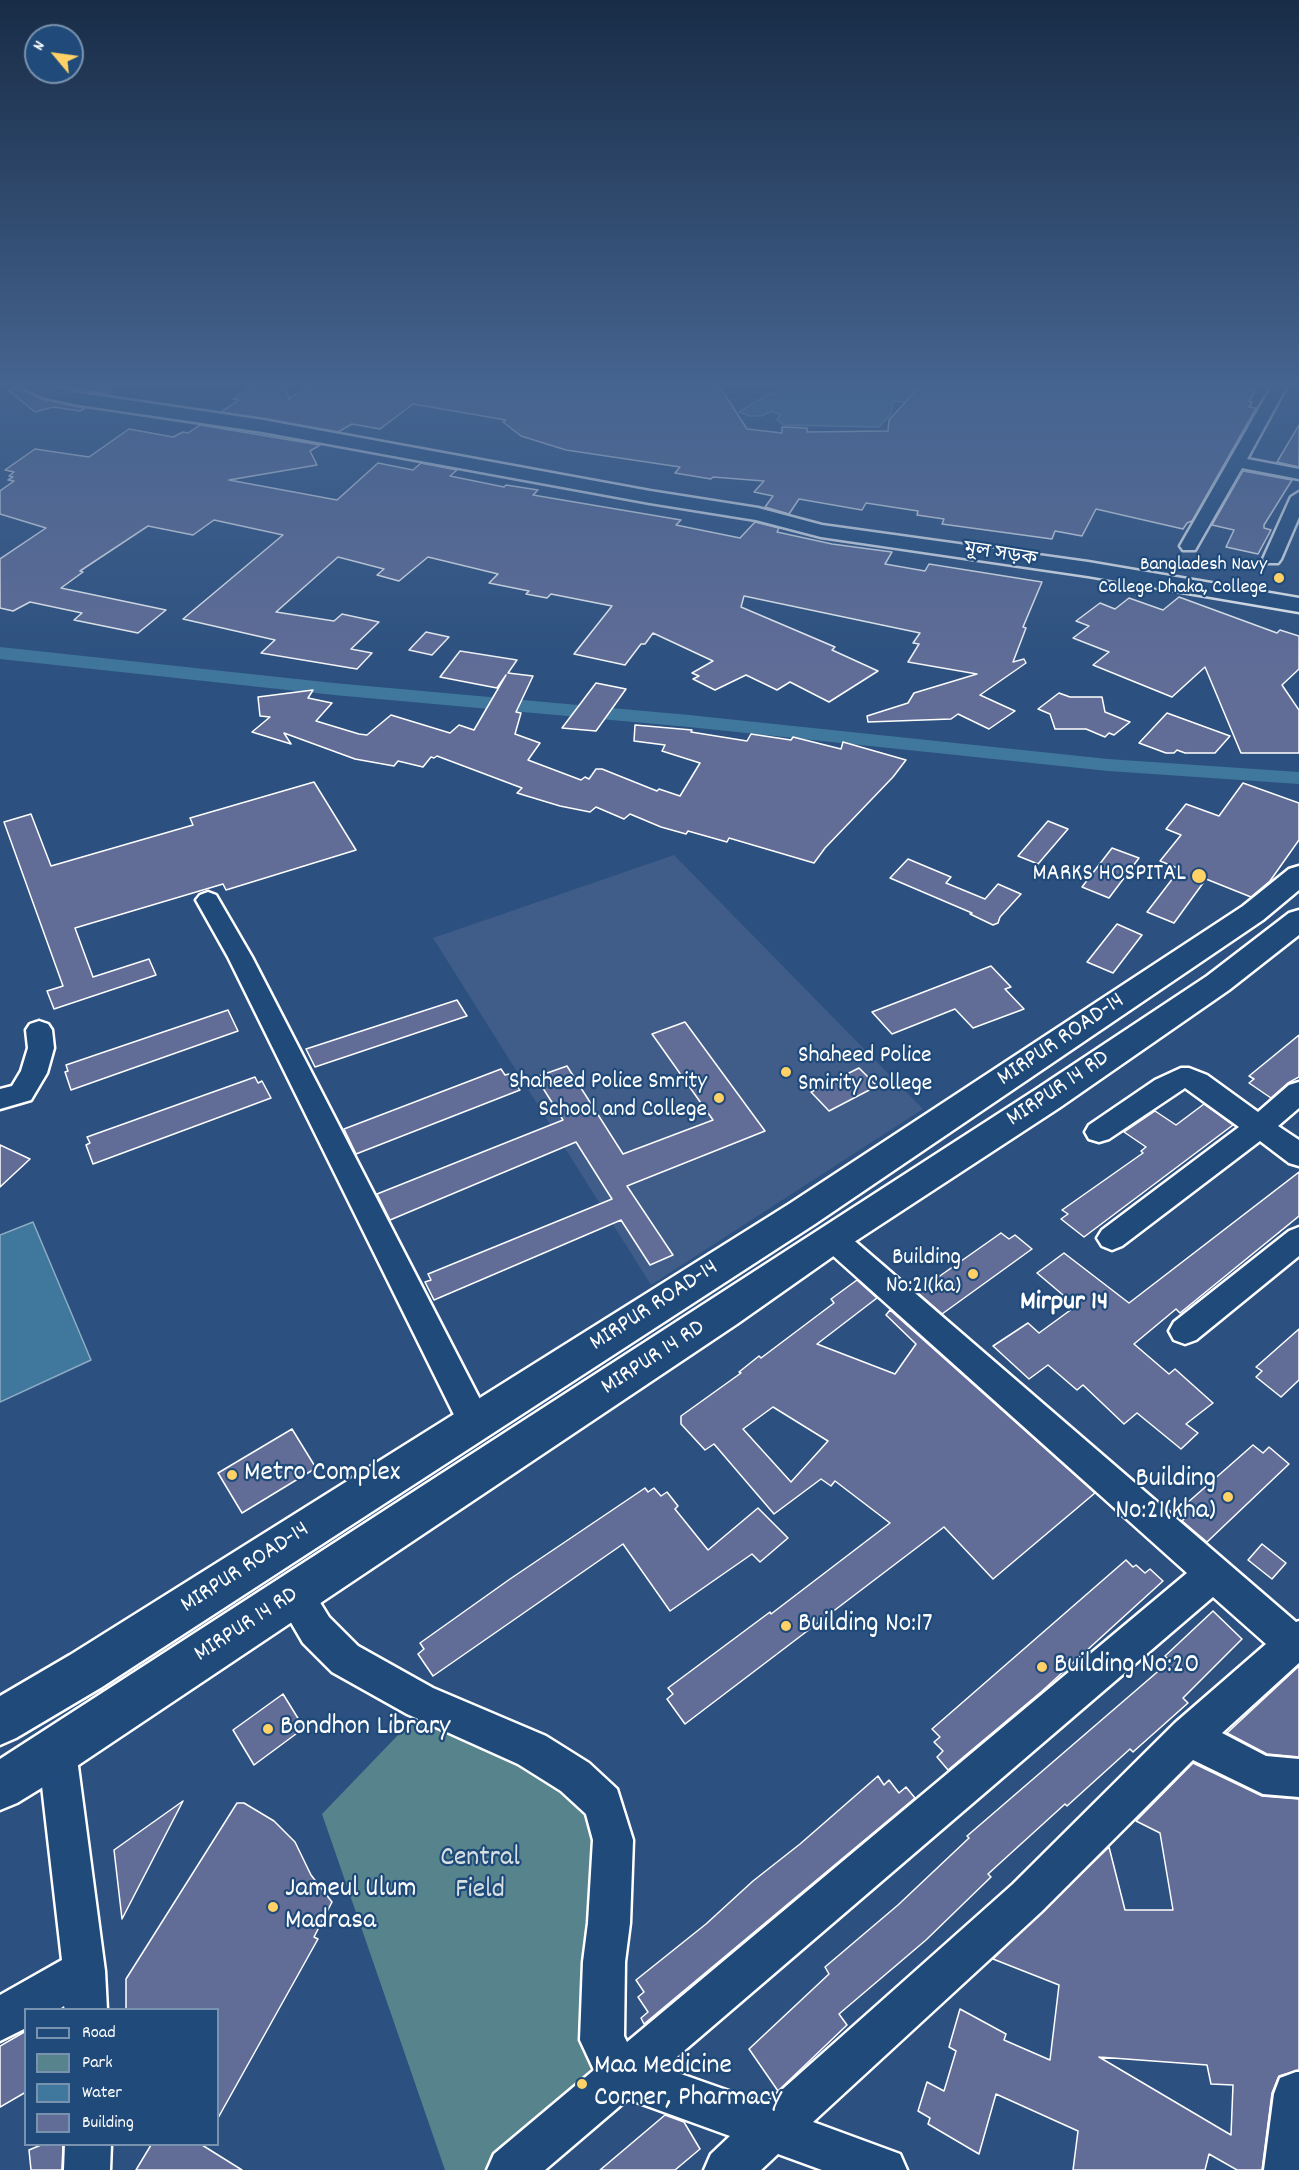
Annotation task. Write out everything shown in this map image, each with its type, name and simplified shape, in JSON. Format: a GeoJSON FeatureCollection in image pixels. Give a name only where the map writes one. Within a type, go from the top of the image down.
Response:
{"type":"FeatureCollection","features":[{"type":"Feature","properties":{"kind":"street","name":"মূল সড়ক"},"geometry":{"type":"LineString","coordinates":[[591,485],[758,514],[838,518],[960,536],[1299,594]]}},
{"type":"Feature","properties":{"kind":"street"},"geometry":{"type":"LineString","coordinates":[[1189,546],[1224,485]]}},
{"type":"Feature","properties":{"kind":"street","name":"মূল সড়ক"},"geometry":{"type":"LineString","coordinates":[[804,517],[832,532],[1055,564],[1299,606]]}},
{"type":"Feature","properties":{"kind":"street","name":"MIRPUR ROAD-14"},"geometry":{"type":"LineString","coordinates":[[0,1722],[87,1671],[821,1201],[1253,913],[1299,875]]}},
{"type":"Feature","properties":{"kind":"street"},"geometry":{"type":"LineString","coordinates":[[208,900],[245,968],[475,1423]]}},
{"type":"Feature","properties":{"kind":"street","name":"MIRPUR 14 RD"},"geometry":{"type":"LineString","coordinates":[[0,1786],[57,1751],[724,1313],[832,1238],[1047,1099],[1190,1003],[1298,923]]}},
{"type":"Feature","properties":{"kind":"street"},"geometry":{"type":"LineString","coordinates":[[0,1099],[21,1093],[34,1073],[41,1048],[39,1029]]}},
{"type":"Feature","properties":{"kind":"street"},"geometry":{"type":"LineString","coordinates":[[1099,1132],[1181,1078],[1197,1082],[1299,1155]]}},
{"type":"Feature","properties":{"kind":"street"},"geometry":{"type":"LineString","coordinates":[[1112,1238],[1260,1126],[1299,1092]]}},
{"type":"Feature","properties":{"kind":"street"},"geometry":{"type":"LineString","coordinates":[[727,2170],[1027,1898],[1190,1737],[1296,1642],[1213,1574],[832,1238]]}},
{"type":"Feature","properties":{"kind":"street"},"geometry":{"type":"LineString","coordinates":[[1185,1331],[1299,1239]]}},
{"type":"Feature","properties":{"kind":"street"},"geometry":{"type":"LineString","coordinates":[[510,2170],[1213,1574]]}},
{"type":"Feature","properties":{"kind":"street"},"geometry":{"type":"LineString","coordinates":[[295,1594],[316,1630],[345,1659],[420,1701],[532,1750],[575,1777],[603,1803],[613,1840],[604,1962],[602,2040],[621,2074],[884,2170]]}},
{"type":"Feature","properties":{"kind":"street"},"geometry":{"type":"LineString","coordinates":[[1190,1737],[1263,1775],[1299,1778]]}},
{"type":"Feature","properties":{"kind":"street"},"geometry":{"type":"LineString","coordinates":[[32,2008],[85,1990],[57,1751]]}},
{"type":"Feature","properties":{"kind":"street"},"geometry":{"type":"LineString","coordinates":[[0,2019],[24,2011]]}},
{"type":"Feature","properties":{"kind":"street"},"geometry":{"type":"LineString","coordinates":[[1287,2170],[1296,2094],[1299,2094]]}},
{"type":"Feature","properties":{"kind":"street"},"geometry":{"type":"LineString","coordinates":[[87,2170],[88,2146]]}},
{"type":"Feature","properties":{"kind":"shaded area","name":"Shaheed Police Smirity College"},"geometry":{"type":"Polygon","coordinates":[[[674,855],[923,1109],[651,1285],[433,938],[674,855]],[[685,1022],[652,1034],[713,1120],[623,1154],[567,1066],[536,1077],[608,1193],[765,1131],[685,1022]],[[858,1068],[812,1093],[829,1111],[877,1086],[858,1068]],[[615,1210],[650,1265],[672,1255],[615,1210]]]}},
{"type":"Feature","properties":{"kind":"green space","name":"Central Field"},"geometry":{"type":"Polygon","coordinates":[[[423,1709],[492,1738],[607,1820],[612,2072],[503,2170],[445,2170],[322,1814],[423,1709]]]}},
{"type":"Feature","properties":{"kind":"water"},"geometry":{"type":"Polygon","coordinates":[[[33,1222],[91,1360],[0,1402],[0,1235],[33,1222]]]}},
{"type":"Feature","properties":{"kind":"building"},"geometry":{"type":"Polygon","coordinates":[[[8,485],[257,485],[337,500],[353,485],[508,485],[538,490],[533,495],[681,520],[676,525],[740,538],[755,522],[779,528],[777,532],[832,544],[892,552],[885,564],[925,571],[929,564],[1042,582],[1023,627],[1026,628],[1013,662],[1024,659],[1026,663],[980,695],[1015,711],[989,729],[958,714],[951,719],[868,722],[867,716],[908,703],[914,693],[977,674],[908,662],[919,644],[913,643],[920,633],[744,596],[741,607],[835,647],[832,650],[878,671],[829,702],[790,682],[777,690],[746,675],[715,690],[693,679],[699,676],[692,673],[713,661],[653,633],[625,665],[574,654],[612,606],[551,594],[547,598],[526,594],[529,591],[489,583],[498,574],[428,557],[399,581],[377,575],[384,569],[338,557],[276,612],[334,621],[342,614],[379,622],[351,649],[372,653],[357,669],[261,653],[275,640],[183,619],[283,535],[214,520],[193,535],[148,526],[80,571],[83,572],[61,588],[166,610],[138,633],[74,620],[82,613],[30,602],[13,611],[0,608],[0,559],[46,528],[0,514],[0,491],[8,485]]]}},
{"type":"Feature","properties":{"kind":"building"},"geometry":{"type":"Polygon","coordinates":[[[760,485],[1212,485],[1192,521],[1187,523],[1183,529],[1096,509],[1082,536],[1055,531],[1052,539],[942,524],[944,519],[917,515],[918,511],[866,503],[862,510],[799,499],[789,514],[765,507],[773,496],[754,492],[760,485]]]}},
{"type":"Feature","properties":{"kind":"building"},"geometry":{"type":"Polygon","coordinates":[[[1235,485],[1289,485],[1264,525],[1264,528],[1271,530],[1258,554],[1226,547],[1234,530],[1212,525],[1235,485]]]}},
{"type":"Feature","properties":{"kind":"building"},"geometry":{"type":"Polygon","coordinates":[[[1179,597],[1277,633],[1280,630],[1299,636],[1299,669],[1282,685],[1299,710],[1299,753],[1241,753],[1205,667],[1172,697],[1093,665],[1109,652],[1073,638],[1089,626],[1076,621],[1100,603],[1115,609],[1129,598],[1163,610],[1179,597]]]}},
{"type":"Feature","properties":{"kind":"building"},"geometry":{"type":"Polygon","coordinates":[[[426,632],[449,637],[432,655],[409,650],[426,632]]]}},
{"type":"Feature","properties":{"kind":"building"},"geometry":{"type":"Polygon","coordinates":[[[460,651],[517,660],[508,673],[533,676],[516,712],[521,713],[515,734],[540,743],[528,760],[581,780],[585,777],[589,779],[596,769],[602,769],[657,791],[659,789],[680,796],[700,763],[662,751],[665,745],[634,741],[635,725],[692,730],[691,732],[747,741],[751,734],[791,740],[793,737],[841,749],[843,742],[906,760],[814,863],[729,838],[727,842],[688,831],[686,834],[661,827],[630,814],[624,819],[596,807],[590,812],[560,806],[517,793],[522,788],[437,756],[431,757],[423,767],[398,761],[394,766],[355,759],[284,733],[291,744],[252,732],[270,717],[260,716],[258,697],[313,690],[308,698],[332,703],[316,721],[359,734],[367,735],[391,715],[450,733],[459,725],[474,730],[506,675],[497,688],[440,677],[460,651]]]}},
{"type":"Feature","properties":{"kind":"building"},"geometry":{"type":"Polygon","coordinates":[[[596,683],[626,689],[596,731],[562,728],[596,683]]]}},
{"type":"Feature","properties":{"kind":"building"},"geometry":{"type":"Polygon","coordinates":[[[1059,693],[1070,697],[1102,697],[1105,712],[1130,722],[1114,735],[1109,733],[1105,737],[1086,729],[1055,729],[1050,714],[1038,709],[1059,693]]]}},
{"type":"Feature","properties":{"kind":"building"},"geometry":{"type":"Polygon","coordinates":[[[1167,713],[1230,736],[1215,753],[1185,753],[1177,750],[1174,753],[1166,753],[1139,743],[1167,713]]]}},
{"type":"Feature","properties":{"kind":"building"},"geometry":{"type":"Polygon","coordinates":[[[314,782],[356,850],[226,890],[223,884],[75,928],[93,977],[149,959],[156,975],[54,1009],[47,991],[63,986],[4,822],[31,814],[51,866],[193,825],[190,818],[314,782]]]}},
{"type":"Feature","properties":{"kind":"building"},"geometry":{"type":"Polygon","coordinates":[[[1243,783],[1299,803],[1299,840],[1270,881],[1251,897],[1206,879],[1174,923],[1147,912],[1180,869],[1160,861],[1181,835],[1166,829],[1186,804],[1219,816],[1243,783]]]}},
{"type":"Feature","properties":{"kind":"building"},"geometry":{"type":"Polygon","coordinates":[[[1048,821],[1068,829],[1038,864],[1018,856],[1048,821]]]}},
{"type":"Feature","properties":{"kind":"building"},"geometry":{"type":"Polygon","coordinates":[[[1112,848],[1139,858],[1109,898],[1082,887],[1112,848]]]}},
{"type":"Feature","properties":{"kind":"building"},"geometry":{"type":"Polygon","coordinates":[[[908,859],[951,877],[946,883],[985,899],[998,884],[1021,894],[1000,917],[998,923],[993,925],[970,914],[972,913],[890,878],[908,859]]]}},
{"type":"Feature","properties":{"kind":"building"},"geometry":{"type":"Polygon","coordinates":[[[1117,924],[1142,935],[1113,973],[1087,962],[1117,924]]]}},
{"type":"Feature","properties":{"kind":"building"},"geometry":{"type":"Polygon","coordinates":[[[991,966],[1011,987],[1005,989],[1024,1009],[973,1028],[955,1009],[892,1034],[872,1012],[991,966]]]}},
{"type":"Feature","properties":{"kind":"building"},"geometry":{"type":"Polygon","coordinates":[[[457,1000],[467,1016],[315,1067],[306,1049],[457,1000]]]}},
{"type":"Feature","properties":{"kind":"building"},"geometry":{"type":"Polygon","coordinates":[[[228,1010],[238,1031],[71,1090],[65,1072],[68,1071],[66,1065],[228,1010]]]}},
{"type":"Feature","properties":{"kind":"building"},"geometry":{"type":"Polygon","coordinates":[[[685,1022],[765,1131],[627,1186],[673,1255],[650,1265],[621,1220],[434,1300],[425,1282],[431,1280],[428,1274],[612,1199],[576,1142],[390,1220],[377,1194],[563,1120],[536,1077],[567,1066],[623,1154],[713,1120],[652,1034],[685,1022]]]}},
{"type":"Feature","properties":{"kind":"building"},"geometry":{"type":"Polygon","coordinates":[[[1299,1035],[1299,1077],[1288,1083],[1271,1098],[1249,1083],[1254,1079],[1249,1076],[1299,1035]]]}},
{"type":"Feature","properties":{"kind":"building"},"geometry":{"type":"Polygon","coordinates":[[[859,1068],[877,1086],[829,1111],[811,1092],[859,1068]]]}},
{"type":"Feature","properties":{"kind":"building"},"geometry":{"type":"Polygon","coordinates":[[[501,1069],[505,1075],[509,1074],[520,1090],[356,1154],[344,1129],[501,1069]]]}},
{"type":"Feature","properties":{"kind":"building"},"geometry":{"type":"Polygon","coordinates":[[[255,1077],[258,1083],[262,1081],[271,1098],[93,1164],[86,1145],[90,1143],[87,1137],[255,1077]]]}},
{"type":"Feature","properties":{"kind":"building"},"geometry":{"type":"Polygon","coordinates":[[[1204,1104],[1233,1125],[1084,1237],[1061,1219],[1068,1214],[1062,1210],[1143,1153],[1141,1151],[1146,1147],[1124,1132],[1155,1111],[1176,1125],[1204,1104]]]}},
{"type":"Feature","properties":{"kind":"building"},"geometry":{"type":"Polygon","coordinates":[[[0,1145],[30,1159],[0,1187],[0,1145]]]}},
{"type":"Feature","properties":{"kind":"building"},"geometry":{"type":"Polygon","coordinates":[[[1299,1172],[1299,1216],[1180,1313],[1176,1309],[1134,1344],[1169,1374],[1175,1369],[1213,1403],[1186,1424],[1198,1433],[1181,1449],[1137,1413],[1124,1424],[1083,1385],[1077,1390],[1048,1365],[1029,1379],[993,1346],[1028,1323],[1039,1333],[1076,1306],[1037,1273],[1064,1253],[1129,1303],[1299,1172]]]}},
{"type":"Feature","properties":{"kind":"building","name":"Building No:21(ka)"},"geometry":{"type":"Polygon","coordinates":[[[1001,1233],[1009,1239],[1015,1235],[1032,1249],[942,1314],[917,1292],[1001,1233]]]}},
{"type":"Feature","properties":{"kind":"building"},"geometry":{"type":"Polygon","coordinates":[[[857,1280],[877,1298],[817,1344],[895,1374],[916,1344],[886,1315],[890,1310],[1095,1493],[993,1579],[944,1527],[685,1724],[667,1699],[673,1694],[668,1688],[770,1612],[771,1614],[890,1523],[835,1481],[831,1486],[821,1479],[774,1514],[714,1444],[705,1450],[681,1424],[681,1416],[741,1373],[739,1372],[759,1356],[761,1358],[834,1303],[831,1299],[857,1280]],[[773,1407],[743,1429],[791,1482],[828,1441],[773,1407]]]}},
{"type":"Feature","properties":{"kind":"building"},"geometry":{"type":"Polygon","coordinates":[[[1299,1329],[1299,1380],[1281,1397],[1256,1377],[1262,1371],[1256,1367],[1299,1329]]]}},
{"type":"Feature","properties":{"kind":"building"},"geometry":{"type":"Polygon","coordinates":[[[292,1429],[316,1468],[242,1513],[218,1473],[292,1429]]]}},
{"type":"Feature","properties":{"kind":"building","name":"Building No:21(kha)"},"geometry":{"type":"Polygon","coordinates":[[[1253,1445],[1263,1453],[1269,1447],[1289,1464],[1207,1542],[1182,1521],[1185,1518],[1178,1511],[1253,1445]]]}},
{"type":"Feature","properties":{"kind":"building"},"geometry":{"type":"Polygon","coordinates":[[[645,1488],[648,1492],[654,1488],[661,1496],[667,1492],[678,1506],[675,1509],[708,1550],[758,1508],[788,1538],[760,1562],[752,1554],[670,1611],[623,1544],[433,1676],[418,1654],[424,1649],[420,1643],[645,1488]]]}},
{"type":"Feature","properties":{"kind":"building"},"geometry":{"type":"Polygon","coordinates":[[[1262,1544],[1286,1563],[1272,1579],[1248,1560],[1262,1544]]]}},
{"type":"Feature","properties":{"kind":"building","name":"Building No:20"},"geometry":{"type":"Polygon","coordinates":[[[1126,1560],[1133,1567],[1136,1565],[1145,1573],[1150,1569],[1163,1581],[1041,1692],[948,1770],[937,1757],[943,1751],[934,1742],[940,1737],[932,1729],[1126,1560]]]}},
{"type":"Feature","properties":{"kind":"building"},"geometry":{"type":"Polygon","coordinates":[[[1213,1611],[1242,1639],[1183,1698],[1188,1703],[1133,1752],[1130,1749],[1067,1806],[1065,1804],[988,1874],[991,1877],[926,1940],[839,2014],[847,2025],[778,2091],[749,2049],[829,1974],[825,1967],[898,1905],[969,1838],[967,1836],[1170,1661],[1165,1656],[1213,1611]]]}},
{"type":"Feature","properties":{"kind":"building"},"geometry":{"type":"Polygon","coordinates":[[[1299,1666],[1299,1757],[1267,1754],[1227,1733],[1299,1666]]]}},
{"type":"Feature","properties":{"kind":"building","name":"Bondhon Library"},"geometry":{"type":"Polygon","coordinates":[[[283,1694],[304,1728],[254,1765],[233,1730],[283,1694]]]}},
{"type":"Feature","properties":{"kind":"building"},"geometry":{"type":"Polygon","coordinates":[[[1193,1763],[1262,1796],[1299,1799],[1299,2070],[1279,2076],[1272,2093],[1262,2170],[1237,2170],[1209,2154],[1205,2170],[1073,2170],[1078,2131],[996,2094],[979,2154],[928,2124],[930,2118],[918,2111],[927,2082],[944,2091],[956,2051],[949,2047],[960,2009],[1006,2034],[1004,2040],[1050,2060],[1059,1985],[993,1959],[1109,1847],[1125,1910],[1173,1910],[1160,1833],[1136,1821],[1193,1763]],[[1099,2057],[1231,2135],[1233,2085],[1211,2084],[1207,2065],[1099,2057]]]}},
{"type":"Feature","properties":{"kind":"building"},"geometry":{"type":"Polygon","coordinates":[[[878,1776],[884,1785],[889,1780],[899,1793],[906,1787],[915,1798],[644,2024],[641,2018],[648,2012],[638,1997],[644,1992],[636,1980],[706,1924],[753,1881],[800,1844],[878,1776]]]}},
{"type":"Feature","properties":{"kind":"building"},"geometry":{"type":"Polygon","coordinates":[[[183,1801],[122,1919],[114,1850],[183,1801]]]}},
{"type":"Feature","properties":{"kind":"building"},"geometry":{"type":"Polygon","coordinates":[[[237,1803],[244,1803],[274,1821],[295,1842],[311,1875],[332,1902],[314,1937],[318,1939],[219,2116],[219,2008],[126,2008],[126,1979],[237,1803]]]}},
{"type":"Feature","properties":{"kind":"building"},"geometry":{"type":"Polygon","coordinates":[[[24,2032],[24,2093],[0,2107],[0,2046],[24,2032]]]}},
{"type":"Feature","properties":{"kind":"building"},"geometry":{"type":"Polygon","coordinates":[[[665,2115],[684,2122],[700,2149],[675,2170],[600,2170],[665,2115]]]}},
{"type":"Feature","properties":{"kind":"building"},"geometry":{"type":"Polygon","coordinates":[[[39,2146],[63,2146],[62,2170],[31,2170],[29,2150],[39,2146]]]}},
{"type":"Feature","properties":{"kind":"building"},"geometry":{"type":"Polygon","coordinates":[[[150,2146],[204,2146],[242,2170],[136,2170],[150,2146]]]}},
{"type":"Feature","properties":{"kind":"waterway"},"geometry":{"type":"LineString","coordinates":[[0,653],[334,689],[689,721],[1108,765],[1299,778]]}},
{"type":"Feature","properties":{"kind":"place","name":"Bangladesh Navy College Dhaka, College"},"geometry":{"type":"Point","coordinates":[1279,578]}},
{"type":"Feature","properties":{"kind":"place","name":"MARKS HOSPITAL"},"geometry":{"type":"Point","coordinates":[1199,876]}},
{"type":"Feature","properties":{"kind":"place","name":"Shaheed Police Smirity College"},"geometry":{"type":"Point","coordinates":[786,1072]}},
{"type":"Feature","properties":{"kind":"place","name":"Shaheed Police Smrity School and College"},"geometry":{"type":"Point","coordinates":[719,1098]}},
{"type":"Feature","properties":{"kind":"place","name":"Building No:21(ka)"},"geometry":{"type":"Point","coordinates":[973,1274]}},
{"type":"Feature","properties":{"kind":"place","name":"Metro Complex"},"geometry":{"type":"Point","coordinates":[232,1475]}},
{"type":"Feature","properties":{"kind":"place","name":"Building No:21(kha)"},"geometry":{"type":"Point","coordinates":[1228,1497]}},
{"type":"Feature","properties":{"kind":"place","name":"Building No:17"},"geometry":{"type":"Point","coordinates":[786,1626]}},
{"type":"Feature","properties":{"kind":"place","name":"Building No:20"},"geometry":{"type":"Point","coordinates":[1042,1667]}},
{"type":"Feature","properties":{"kind":"place","name":"Bondhon Library"},"geometry":{"type":"Point","coordinates":[268,1729]}},
{"type":"Feature","properties":{"kind":"place","name":"Jameul Ulum Madrasa"},"geometry":{"type":"Point","coordinates":[273,1907]}},
{"type":"Feature","properties":{"kind":"place","name":"Maa Medicine Corner, Pharmacy"},"geometry":{"type":"Point","coordinates":[582,2084]}},
{"type":"Feature","properties":{"kind":"district","name":"Mirpur 14"},"geometry":{"type":"Point","coordinates":[1064,1304]}}]}
